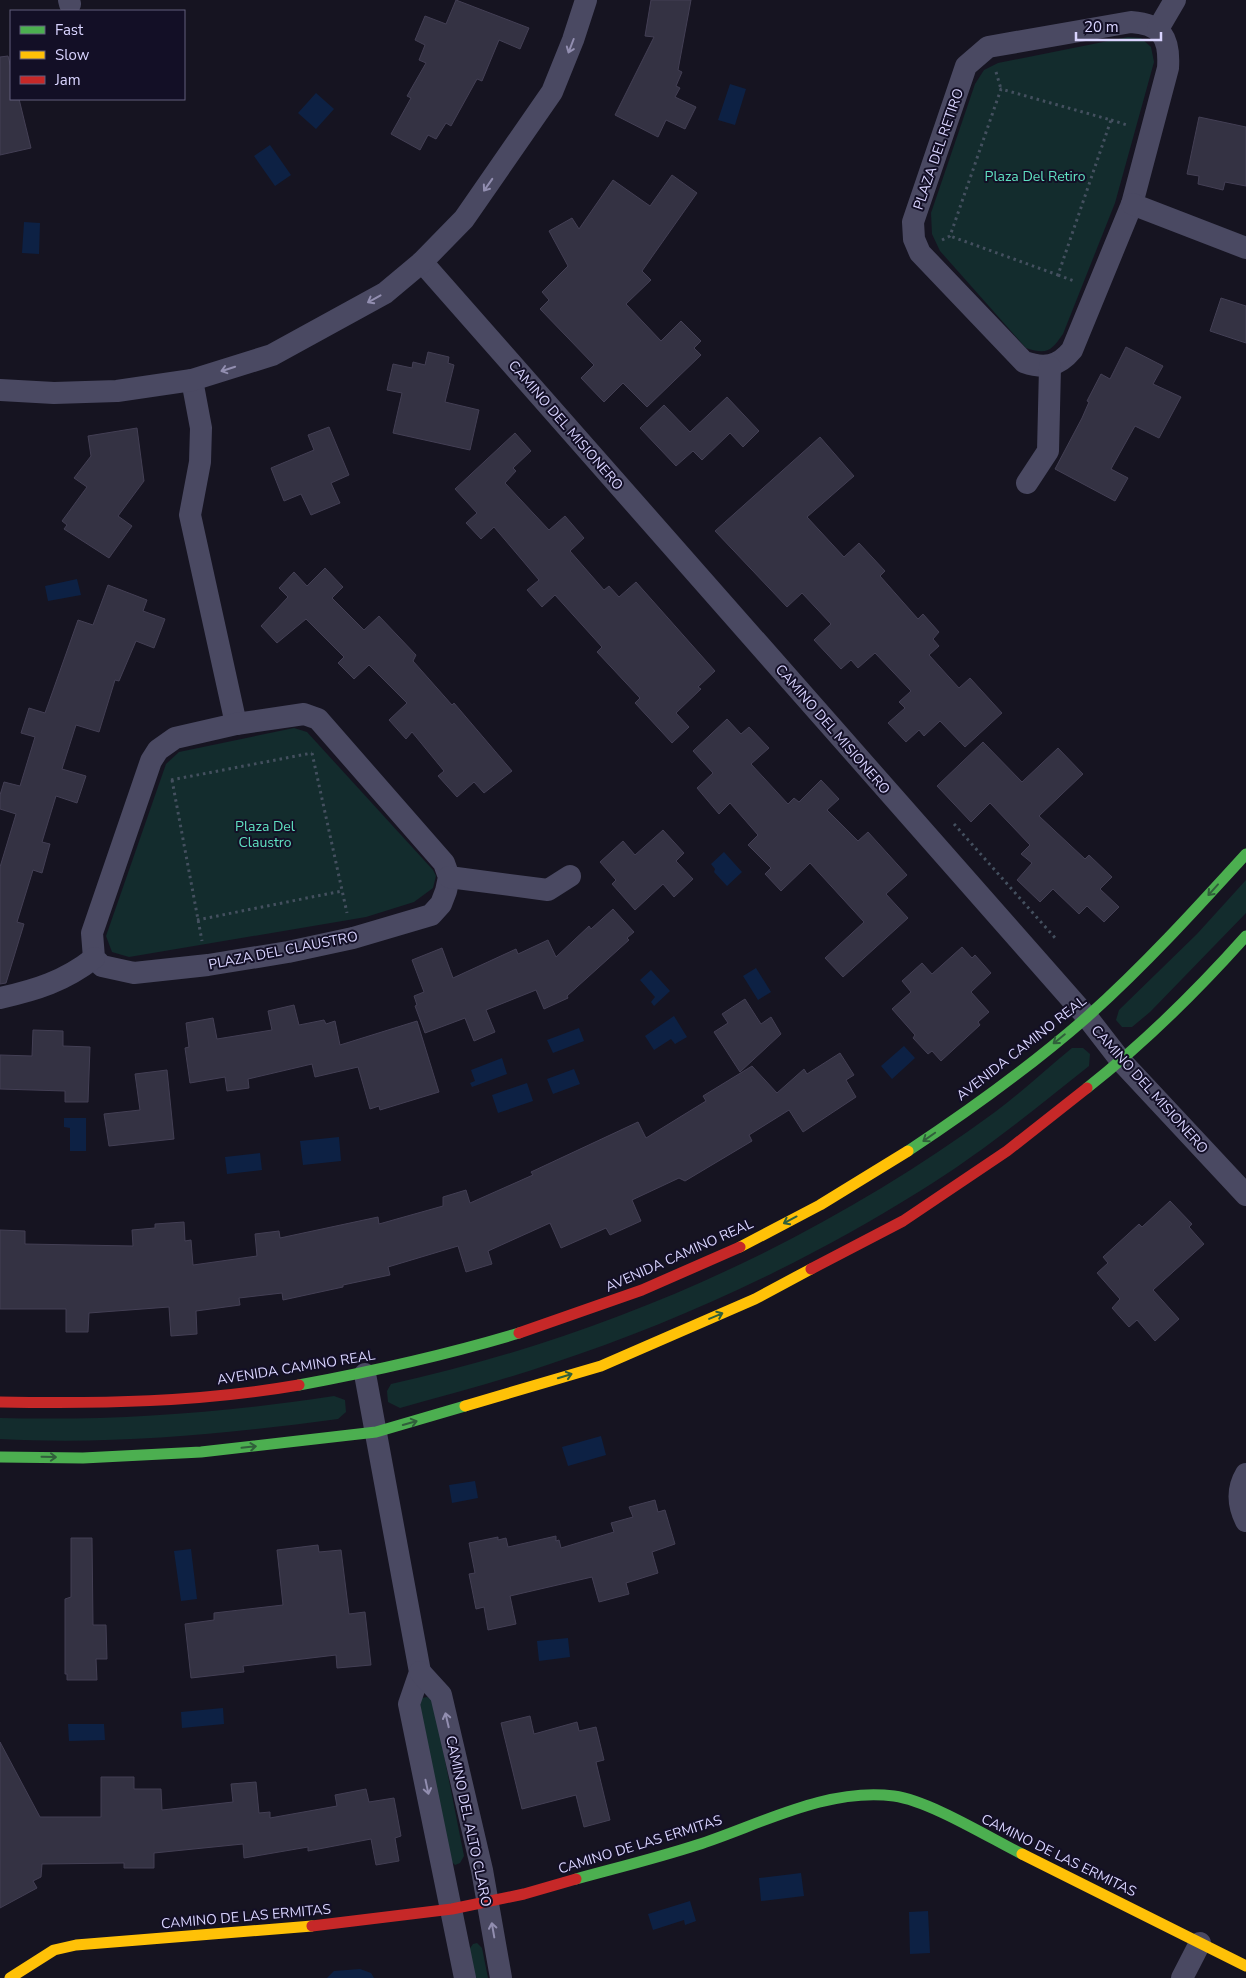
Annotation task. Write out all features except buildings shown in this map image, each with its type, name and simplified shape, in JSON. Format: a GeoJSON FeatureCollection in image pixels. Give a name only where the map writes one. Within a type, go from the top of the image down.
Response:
{"type":"FeatureCollection","features":[{"type":"Feature","properties":{"kind":"main road","name":"AVENIDA CAMINO REAL"},"geometry":{"type":"LineString","coordinates":[[0,1402],[104,1403],[186,1398],[289,1386],[365,1374],[460,1351],[580,1313],[659,1283],[731,1251],[830,1199],[915,1148],[998,1088],[1087,1017],[1175,933],[1246,854]]}},
{"type":"Feature","properties":{"kind":"main road"},"geometry":{"type":"LineString","coordinates":[[0,1457],[83,1458],[201,1452],[376,1432],[601,1366],[755,1299],[903,1221],[1007,1150],[1121,1061],[1213,973],[1246,936]]}},
{"type":"Feature","properties":{"kind":"main road","name":"CAMINO DE LAS ERMITAS"},"geometry":{"type":"LineString","coordinates":[[10,1978],[54,1950],[76,1945],[299,1928],[452,1910],[524,1894],[696,1845],[805,1807],[842,1798],[870,1794],[896,1796],[921,1803],[1246,1966]]}},
{"type":"Feature","properties":{"kind":"street"},"geometry":{"type":"LineString","coordinates":[[0,390],[54,393],[117,391],[192,380],[272,355],[385,293],[422,262],[464,219],[552,92],[573,40],[586,0]]}},
{"type":"Feature","properties":{"kind":"street"},"geometry":{"type":"LineString","coordinates":[[1027,483],[1048,451],[1050,367],[1065,359],[1072,350],[1132,204],[1168,68],[1169,51],[1165,39],[1158,28],[1175,0]]}},
{"type":"Feature","properties":{"kind":"street","name":"PLAZA DEL RETIRO"},"geometry":{"type":"LineString","coordinates":[[1050,367],[1024,362],[920,253],[914,239],[913,222],[966,66],[976,56],[988,47],[1131,22],[1145,23],[1158,28]]}},
{"type":"Feature","properties":{"kind":"street"},"geometry":{"type":"LineString","coordinates":[[1132,204],[1246,248]]}},
{"type":"Feature","properties":{"kind":"street","name":"CAMINO DEL MISIONERO"},"geometry":{"type":"LineString","coordinates":[[422,262],[1087,1017],[1121,1061],[1246,1195]]}},
{"type":"Feature","properties":{"kind":"street"},"geometry":{"type":"LineString","coordinates":[[192,380],[201,428],[200,454],[190,515],[236,724]]}},
{"type":"Feature","properties":{"kind":"street"},"geometry":{"type":"LineString","coordinates":[[0,998],[39,990],[78,970],[94,958],[92,933],[150,761],[158,750],[175,738],[236,724],[304,714],[318,719],[444,863],[449,877],[548,890],[570,876]]}},
{"type":"Feature","properties":{"kind":"street","name":"PLAZA DEL CLAUSTRO"},"geometry":{"type":"LineString","coordinates":[[94,958],[102,966],[134,973],[243,960],[353,938],[431,915],[441,904],[449,877]]}},
{"type":"Feature","properties":{"kind":"street"},"geometry":{"type":"LineString","coordinates":[[365,1374],[420,1672],[409,1704],[465,1978]]}},
{"type":"Feature","properties":{"kind":"street"},"geometry":{"type":"LineString","coordinates":[[1246,1474],[1240,1489],[1239,1499],[1246,1521]]}},
{"type":"Feature","properties":{"kind":"street","name":"CAMINO DEL ALTO CLARO"},"geometry":{"type":"LineString","coordinates":[[420,1672],[441,1696],[482,1870],[501,1978]]}},
{"type":"Feature","properties":{"kind":"street"},"geometry":{"type":"LineString","coordinates":[[1182,1978],[1200,1943]]}},
{"type":"Feature","properties":{"kind":"path"},"geometry":{"type":"LineString","coordinates":[[1000,88],[1110,120],[1058,275],[950,236],[1000,88]]}},
{"type":"Feature","properties":{"kind":"path"},"geometry":{"type":"LineString","coordinates":[[332,735],[312,753],[172,780],[197,920],[342,891]]}},
{"type":"Feature","properties":{"kind":"path"},"geometry":{"type":"LineString","coordinates":[[312,753],[353,938]]}},
{"type":"Feature","properties":{"kind":"green space","name":"Plaza Del Retiro"},"geometry":{"type":"Polygon","coordinates":[[[1128,37],[1141,38],[1151,47],[1154,62],[1115,203],[1063,334],[1052,348],[1048,350],[1039,351],[1026,348],[940,251],[932,234],[931,213],[975,84],[984,70],[998,63],[1128,37]]]}},
{"type":"Feature","properties":{"kind":"green space","name":"Plaza Del Claustro"},"geometry":{"type":"Polygon","coordinates":[[[294,728],[307,732],[433,870],[436,876],[433,888],[414,902],[366,917],[129,957],[112,952],[106,936],[166,764],[179,752],[294,728]]]}},
{"type":"Feature","properties":{"kind":"green space"},"geometry":{"type":"Polygon","coordinates":[[[1246,880],[1246,913],[1150,1012],[1132,1027],[1122,1027],[1116,1020],[1119,1010],[1197,934],[1246,880]]]}},
{"type":"Feature","properties":{"kind":"green space"},"geometry":{"type":"Polygon","coordinates":[[[1072,1048],[1083,1048],[1090,1054],[1089,1066],[1006,1131],[920,1191],[832,1242],[786,1266],[693,1310],[550,1364],[494,1382],[400,1408],[388,1402],[387,1391],[391,1384],[472,1364],[552,1340],[630,1312],[707,1280],[782,1243],[855,1203],[926,1160],[995,1112],[1072,1048]]]}},
{"type":"Feature","properties":{"kind":"green space"},"geometry":{"type":"Polygon","coordinates":[[[334,1396],[345,1400],[346,1412],[338,1419],[169,1437],[85,1441],[0,1439],[0,1418],[126,1417],[251,1407],[334,1396]]]}},
{"type":"Feature","properties":{"kind":"green space"},"geometry":{"type":"Polygon","coordinates":[[[427,1697],[433,1700],[464,1856],[460,1863],[455,1865],[450,1860],[419,1704],[422,1698],[427,1697]]]}},
{"type":"Feature","properties":{"kind":"green space"},"geometry":{"type":"Polygon","coordinates":[[[477,1943],[482,1948],[488,1978],[474,1978],[468,1951],[473,1944],[477,1943]]]}},
{"type":"Feature","properties":{"kind":"water"},"geometry":{"type":"Polygon","coordinates":[[[730,84],[746,89],[735,125],[718,120],[730,84]]]}},
{"type":"Feature","properties":{"kind":"water"},"geometry":{"type":"Polygon","coordinates":[[[316,93],[334,109],[316,129],[298,113],[316,93]]]}},
{"type":"Feature","properties":{"kind":"water"},"geometry":{"type":"Polygon","coordinates":[[[270,145],[291,175],[275,186],[254,156],[270,145]]]}},
{"type":"Feature","properties":{"kind":"water"},"geometry":{"type":"Polygon","coordinates":[[[24,222],[40,223],[39,254],[22,253],[24,222]]]}},
{"type":"Feature","properties":{"kind":"water"},"geometry":{"type":"Polygon","coordinates":[[[77,579],[81,595],[48,601],[45,586],[77,579]]]}},
{"type":"Feature","properties":{"kind":"water"},"geometry":{"type":"Polygon","coordinates":[[[724,852],[742,872],[727,886],[714,872],[715,869],[711,864],[724,852]]]}},
{"type":"Feature","properties":{"kind":"water"},"geometry":{"type":"Polygon","coordinates":[[[756,968],[771,992],[758,1000],[743,976],[756,968]]]}},
{"type":"Feature","properties":{"kind":"water"},"geometry":{"type":"Polygon","coordinates":[[[651,970],[670,991],[654,1006],[651,1002],[655,997],[640,980],[651,970]]]}},
{"type":"Feature","properties":{"kind":"water"},"geometry":{"type":"Polygon","coordinates":[[[674,1016],[687,1037],[675,1044],[671,1039],[654,1050],[645,1036],[674,1016]]]}},
{"type":"Feature","properties":{"kind":"water"},"geometry":{"type":"Polygon","coordinates":[[[579,1028],[584,1041],[553,1053],[547,1040],[579,1028]]]}},
{"type":"Feature","properties":{"kind":"water"},"geometry":{"type":"Polygon","coordinates":[[[904,1046],[915,1058],[892,1079],[881,1066],[904,1046]]]}},
{"type":"Feature","properties":{"kind":"water"},"geometry":{"type":"Polygon","coordinates":[[[502,1058],[507,1074],[472,1087],[470,1083],[475,1081],[471,1070],[502,1058]]]}},
{"type":"Feature","properties":{"kind":"water"},"geometry":{"type":"Polygon","coordinates":[[[574,1069],[580,1084],[553,1094],[547,1079],[574,1069]]]}},
{"type":"Feature","properties":{"kind":"water"},"geometry":{"type":"Polygon","coordinates":[[[527,1083],[533,1101],[498,1113],[492,1095],[527,1083]]]}},
{"type":"Feature","properties":{"kind":"water"},"geometry":{"type":"Polygon","coordinates":[[[64,1118],[86,1118],[86,1151],[70,1151],[70,1128],[64,1127],[64,1118]]]}},
{"type":"Feature","properties":{"kind":"water"},"geometry":{"type":"Polygon","coordinates":[[[339,1137],[341,1161],[303,1165],[300,1141],[339,1137]]]}},
{"type":"Feature","properties":{"kind":"water"},"geometry":{"type":"Polygon","coordinates":[[[260,1153],[262,1170],[227,1174],[225,1157],[260,1153]]]}},
{"type":"Feature","properties":{"kind":"water"},"geometry":{"type":"Polygon","coordinates":[[[601,1436],[606,1455],[568,1466],[562,1447],[601,1436]]]}},
{"type":"Feature","properties":{"kind":"water"},"geometry":{"type":"Polygon","coordinates":[[[475,1481],[478,1498],[452,1503],[449,1485],[475,1481]]]}},
{"type":"Feature","properties":{"kind":"water"},"geometry":{"type":"Polygon","coordinates":[[[191,1549],[197,1599],[181,1601],[174,1551],[191,1549]]]}},
{"type":"Feature","properties":{"kind":"water"},"geometry":{"type":"Polygon","coordinates":[[[568,1638],[570,1657],[539,1661],[537,1641],[568,1638]]]}},
{"type":"Feature","properties":{"kind":"water"},"geometry":{"type":"Polygon","coordinates":[[[223,1708],[224,1724],[182,1728],[181,1712],[223,1708]]]}},
{"type":"Feature","properties":{"kind":"water"},"geometry":{"type":"Polygon","coordinates":[[[68,1724],[104,1724],[105,1740],[69,1741],[68,1724]]]}},
{"type":"Feature","properties":{"kind":"water"},"geometry":{"type":"Polygon","coordinates":[[[801,1873],[804,1896],[761,1901],[759,1878],[801,1873]]]}},
{"type":"Feature","properties":{"kind":"water"},"geometry":{"type":"Polygon","coordinates":[[[690,1901],[696,1921],[685,1925],[684,1920],[653,1930],[648,1914],[690,1901]]]}},
{"type":"Feature","properties":{"kind":"water"},"geometry":{"type":"Polygon","coordinates":[[[928,1911],[930,1953],[910,1954],[909,1912],[928,1911]]]}},
{"type":"Feature","properties":{"kind":"water"},"geometry":{"type":"Polygon","coordinates":[[[360,1969],[371,1973],[374,1978],[327,1978],[334,1971],[360,1969]]]}},
{"type":"Feature","properties":{"kind":"traffic: fast"},"geometry":{"type":"LineString","coordinates":[[908,1151],[1000,1087],[1087,1017],[1149,958],[1246,854]]}},
{"type":"Feature","properties":{"kind":"traffic: fast"},"geometry":{"type":"LineString","coordinates":[[1087,1088],[1170,1016],[1246,936]]}},
{"type":"Feature","properties":{"kind":"traffic: fast"},"geometry":{"type":"LineString","coordinates":[[299,1385],[410,1362],[519,1333]]}},
{"type":"Feature","properties":{"kind":"traffic: fast"},"geometry":{"type":"LineString","coordinates":[[0,1457],[83,1458],[201,1452],[376,1432],[465,1406]]}},
{"type":"Feature","properties":{"kind":"traffic: fast"},"geometry":{"type":"LineString","coordinates":[[576,1879],[697,1845],[819,1802],[869,1795],[894,1796],[924,1805],[959,1820],[1022,1854]]}},
{"type":"Feature","properties":{"kind":"traffic: slow"},"geometry":{"type":"LineString","coordinates":[[740,1247],[820,1205],[908,1151]]}},
{"type":"Feature","properties":{"kind":"traffic: slow"},"geometry":{"type":"LineString","coordinates":[[465,1406],[601,1366],[755,1299],[811,1269]]}},
{"type":"Feature","properties":{"kind":"traffic: slow"},"geometry":{"type":"LineString","coordinates":[[1022,1854],[1246,1966]]}},
{"type":"Feature","properties":{"kind":"traffic: slow"},"geometry":{"type":"LineString","coordinates":[[10,1978],[54,1950],[76,1945],[312,1926]]}},
{"type":"Feature","properties":{"kind":"traffic: jam"},"geometry":{"type":"LineString","coordinates":[[811,1269],[903,1221],[1007,1151],[1087,1088]]}},
{"type":"Feature","properties":{"kind":"traffic: jam"},"geometry":{"type":"LineString","coordinates":[[519,1333],[642,1290],[740,1247]]}},
{"type":"Feature","properties":{"kind":"traffic: jam"},"geometry":{"type":"LineString","coordinates":[[0,1402],[150,1401],[225,1395],[299,1385]]}},
{"type":"Feature","properties":{"kind":"traffic: jam"},"geometry":{"type":"LineString","coordinates":[[312,1926],[452,1909],[524,1894],[576,1879]]}}]}
